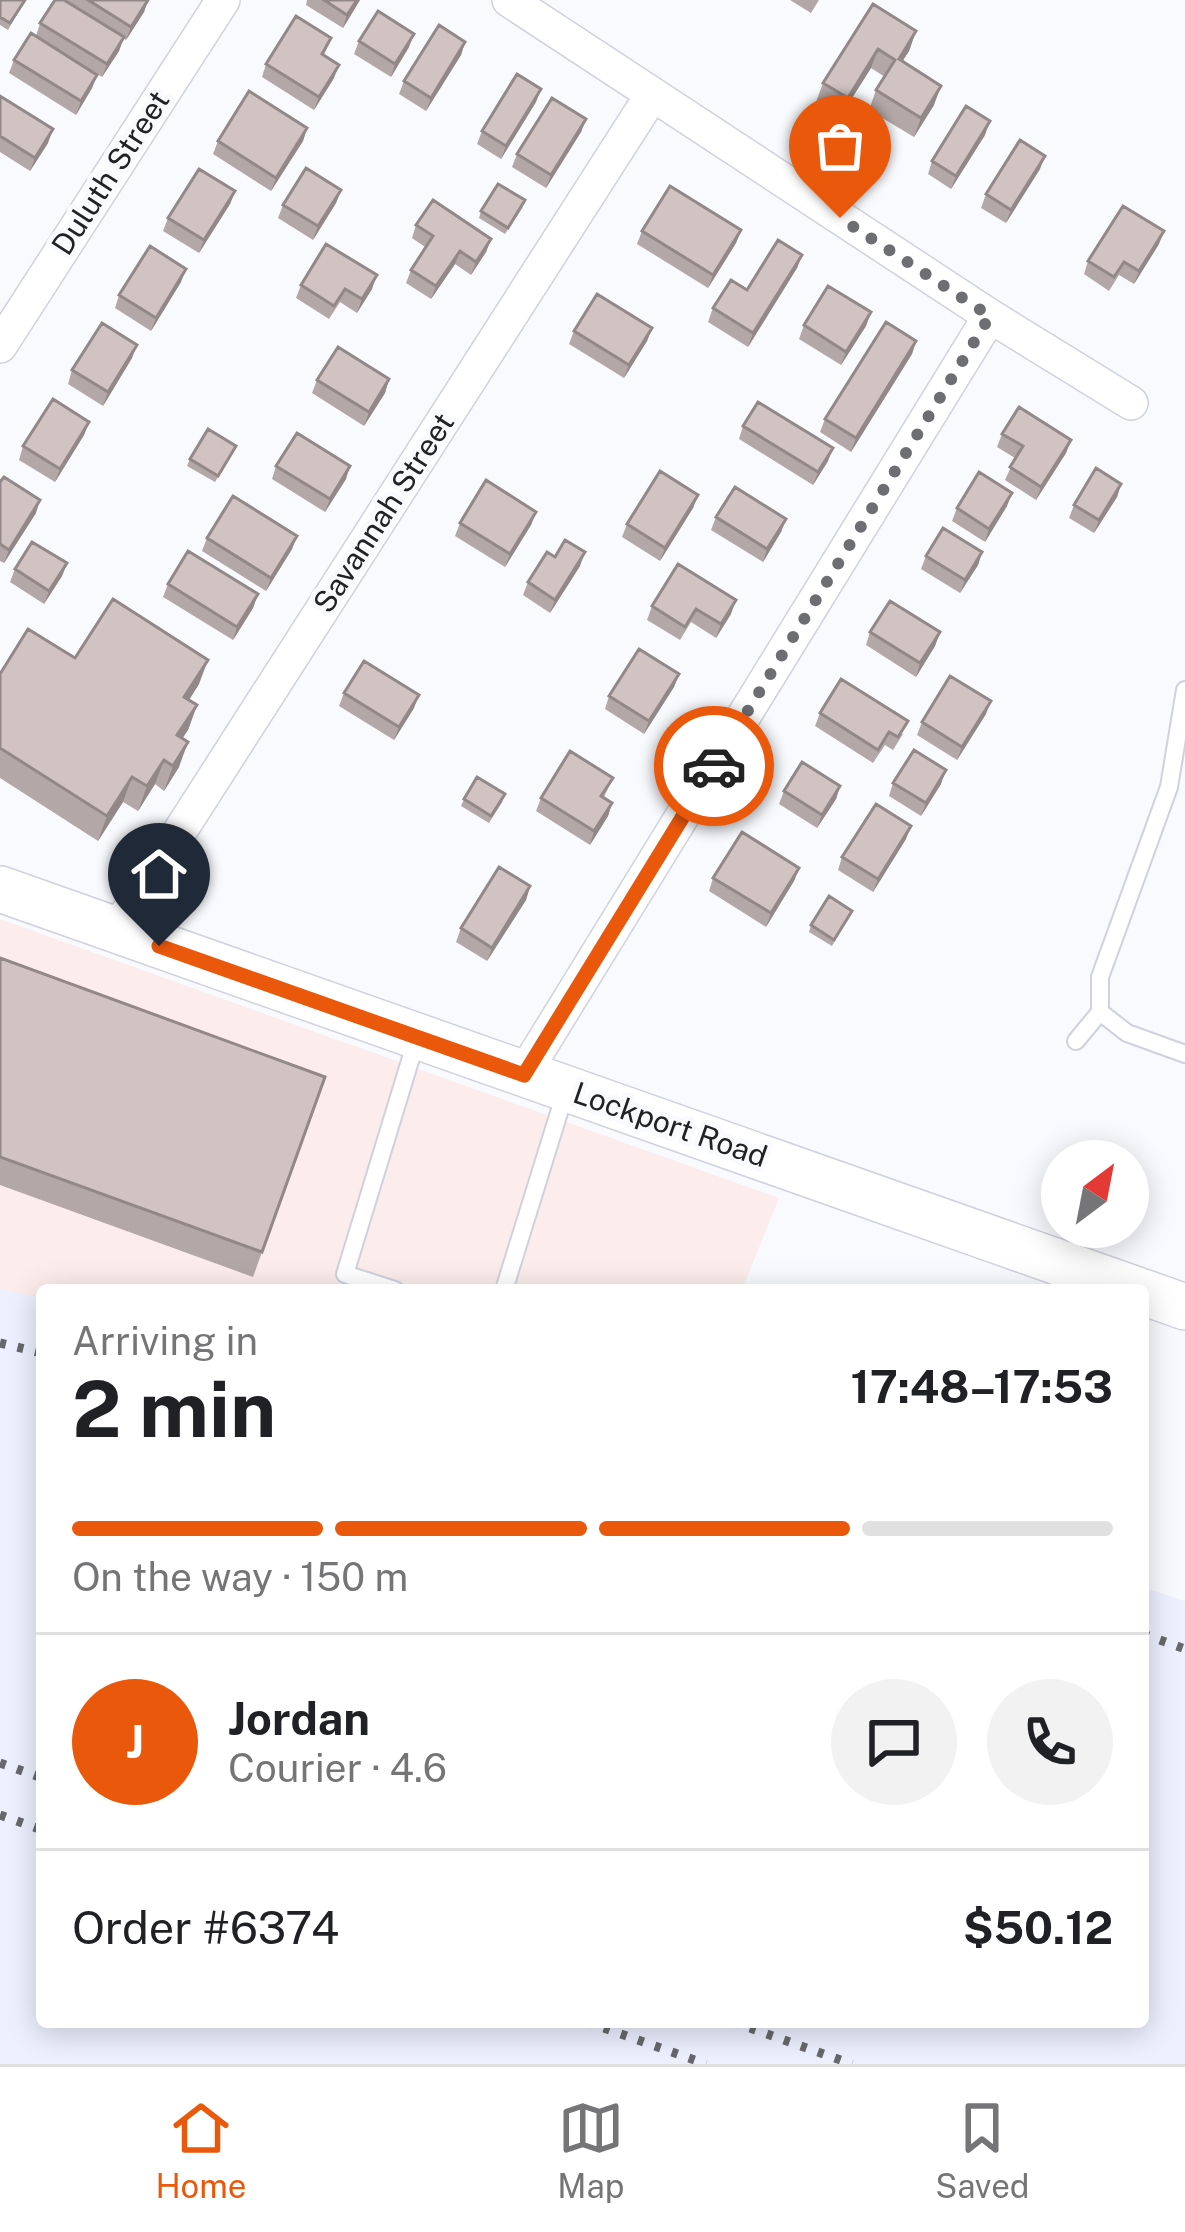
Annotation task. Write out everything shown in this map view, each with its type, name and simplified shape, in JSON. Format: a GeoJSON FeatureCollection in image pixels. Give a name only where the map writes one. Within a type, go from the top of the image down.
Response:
{"type":"FeatureCollection","features":[{"type":"Feature","properties":{"kind":"street","name":"Duluth Street"},"geometry":{"type":"LineString","coordinates":[[0,346],[223,0]]}},
{"type":"Feature","properties":{"kind":"street"},"geometry":{"type":"LineString","coordinates":[[509,0],[990,316],[1131,403]]}},
{"type":"Feature","properties":{"kind":"street","name":"Savannah Street"},"geometry":{"type":"LineString","coordinates":[[116,931],[652,95]]}},
{"type":"Feature","properties":{"kind":"street"},"geometry":{"type":"LineString","coordinates":[[524,1075],[990,316]]}},
{"type":"Feature","properties":{"kind":"street","name":"Lockport Road"},"geometry":{"type":"LineString","coordinates":[[0,889],[1120,1284]]}},
{"type":"Feature","properties":{"kind":"street","name":"Lockport Road"},"geometry":{"type":"LineString","coordinates":[[1149,1294],[1185,1307]]}},
{"type":"Feature","properties":{"kind":"lane"},"geometry":{"type":"LineString","coordinates":[[1076,1041],[1100,1012],[1100,977],[1168,787],[1185,690]]}},
{"type":"Feature","properties":{"kind":"lane"},"geometry":{"type":"LineString","coordinates":[[1100,1012],[1127,1033],[1185,1054]]}},
{"type":"Feature","properties":{"kind":"lane"},"geometry":{"type":"LineString","coordinates":[[376,1284],[345,1274],[418,1037]]}},
{"type":"Feature","properties":{"kind":"lane"},"geometry":{"type":"LineString","coordinates":[[506,1284],[566,1089]]}},
{"type":"Feature","properties":{"kind":"shaded area"},"geometry":{"type":"Polygon","coordinates":[[[0,919],[779,1198],[744,1284],[36,1284],[36,1297],[0,1289],[0,919]]]}},
{"type":"Feature","properties":{"kind":"shaded area"},"geometry":{"type":"Polygon","coordinates":[[[0,1289],[36,1297],[36,2028],[1149,2028],[1149,1589],[1185,1601],[1185,2064],[0,2064],[0,1289]]]}},
{"type":"Feature","properties":{"kind":"building"},"geometry":{"type":"Polygon","coordinates":[[[0,0],[25,0],[10,23],[0,17],[0,0]]]}},
{"type":"Feature","properties":{"kind":"building"},"geometry":{"type":"Polygon","coordinates":[[[55,0],[64,0],[124,37],[107,64],[40,23],[55,0]]]}},
{"type":"Feature","properties":{"kind":"building"},"geometry":{"type":"Polygon","coordinates":[[[88,0],[148,0],[131,27],[88,0]]]}},
{"type":"Feature","properties":{"kind":"building"},"geometry":{"type":"Polygon","coordinates":[[[324,0],[357,0],[347,15],[324,0]]]}},
{"type":"Feature","properties":{"kind":"building"},"geometry":{"type":"Polygon","coordinates":[[[873,4],[916,31],[899,59],[941,86],[921,118],[876,90],[895,60],[878,49],[848,98],[823,83],[873,4]]]}},
{"type":"Feature","properties":{"kind":"building"},"geometry":{"type":"Polygon","coordinates":[[[378,11],[414,34],[395,64],[359,41],[378,11]]]}},
{"type":"Feature","properties":{"kind":"building"},"geometry":{"type":"Polygon","coordinates":[[[296,16],[331,38],[322,54],[339,65],[319,97],[266,64],[296,16]]]}},
{"type":"Feature","properties":{"kind":"building"},"geometry":{"type":"Polygon","coordinates":[[[439,25],[465,42],[431,98],[404,81],[439,25]]]}},
{"type":"Feature","properties":{"kind":"building"},"geometry":{"type":"Polygon","coordinates":[[[31,33],[97,75],[81,101],[14,60],[31,33]]]}},
{"type":"Feature","properties":{"kind":"building"},"geometry":{"type":"Polygon","coordinates":[[[517,74],[541,89],[506,146],[482,131],[517,74]]]}},
{"type":"Feature","properties":{"kind":"building"},"geometry":{"type":"Polygon","coordinates":[[[249,91],[307,128],[276,178],[218,141],[249,91]]]}},
{"type":"Feature","properties":{"kind":"building"},"geometry":{"type":"Polygon","coordinates":[[[0,96],[53,129],[35,158],[0,136],[0,96]]]}},
{"type":"Feature","properties":{"kind":"building"},"geometry":{"type":"Polygon","coordinates":[[[552,98],[586,119],[551,175],[517,154],[552,98]]]}},
{"type":"Feature","properties":{"kind":"building"},"geometry":{"type":"Polygon","coordinates":[[[966,106],[990,121],[956,176],[932,161],[966,106]]]}},
{"type":"Feature","properties":{"kind":"building"},"geometry":{"type":"Polygon","coordinates":[[[1020,140],[1045,156],[1011,210],[986,194],[1020,140]]]}},
{"type":"Feature","properties":{"kind":"building"},"geometry":{"type":"Polygon","coordinates":[[[306,168],[341,190],[318,226],[283,205],[306,168]]]}},
{"type":"Feature","properties":{"kind":"building"},"geometry":{"type":"Polygon","coordinates":[[[199,169],[235,191],[204,240],[168,218],[199,169]]]}},
{"type":"Feature","properties":{"kind":"building"},"geometry":{"type":"Polygon","coordinates":[[[498,184],[525,200],[508,228],[481,211],[498,184]]]}},
{"type":"Feature","properties":{"kind":"building"},"geometry":{"type":"Polygon","coordinates":[[[670,186],[741,230],[713,275],[642,231],[670,186]]]}},
{"type":"Feature","properties":{"kind":"building"},"geometry":{"type":"Polygon","coordinates":[[[433,200],[491,239],[476,262],[460,251],[436,286],[411,270],[433,236],[416,225],[433,200]]]}},
{"type":"Feature","properties":{"kind":"building"},"geometry":{"type":"Polygon","coordinates":[[[1123,206],[1164,231],[1139,271],[1124,262],[1114,277],[1088,261],[1123,206]]]}},
{"type":"Feature","properties":{"kind":"building"},"geometry":{"type":"Polygon","coordinates":[[[778,240],[802,255],[753,333],[713,308],[731,280],[747,290],[778,240]]]}},
{"type":"Feature","properties":{"kind":"building"},"geometry":{"type":"Polygon","coordinates":[[[326,244],[377,275],[362,299],[345,289],[334,306],[301,285],[326,244]]]}},
{"type":"Feature","properties":{"kind":"building"},"geometry":{"type":"Polygon","coordinates":[[[150,246],[186,269],[156,318],[119,295],[150,246]]]}},
{"type":"Feature","properties":{"kind":"building"},"geometry":{"type":"Polygon","coordinates":[[[828,286],[871,312],[846,352],[804,325],[828,286]]]}},
{"type":"Feature","properties":{"kind":"building"},"geometry":{"type":"Polygon","coordinates":[[[597,294],[652,328],[629,365],[574,331],[597,294]]]}},
{"type":"Feature","properties":{"kind":"building"},"geometry":{"type":"Polygon","coordinates":[[[886,322],[916,341],[856,438],[825,419],[886,322]]]}},
{"type":"Feature","properties":{"kind":"building"},"geometry":{"type":"Polygon","coordinates":[[[102,323],[137,345],[108,392],[72,370],[102,323]]]}},
{"type":"Feature","properties":{"kind":"building"},"geometry":{"type":"Polygon","coordinates":[[[338,347],[389,379],[369,412],[317,380],[338,347]]]}},
{"type":"Feature","properties":{"kind":"building"},"geometry":{"type":"Polygon","coordinates":[[[53,399],[89,422],[60,469],[23,446],[53,399]]]}},
{"type":"Feature","properties":{"kind":"building"},"geometry":{"type":"Polygon","coordinates":[[[758,402],[833,448],[818,472],[743,426],[758,402]]]}},
{"type":"Feature","properties":{"kind":"building"},"geometry":{"type":"Polygon","coordinates":[[[1019,407],[1071,440],[1041,487],[1010,467],[1023,446],[1002,434],[1019,407]]]}},
{"type":"Feature","properties":{"kind":"building"},"geometry":{"type":"Polygon","coordinates":[[[208,429],[236,446],[218,476],[190,459],[208,429]]]}},
{"type":"Feature","properties":{"kind":"building"},"geometry":{"type":"Polygon","coordinates":[[[297,433],[350,466],[330,499],[276,466],[297,433]]]}},
{"type":"Feature","properties":{"kind":"building"},"geometry":{"type":"Polygon","coordinates":[[[1096,468],[1121,484],[1099,520],[1074,505],[1096,468]]]}},
{"type":"Feature","properties":{"kind":"building"},"geometry":{"type":"Polygon","coordinates":[[[660,471],[698,495],[665,548],[627,524],[660,471]]]}},
{"type":"Feature","properties":{"kind":"building"},"geometry":{"type":"Polygon","coordinates":[[[979,472],[1012,493],[989,529],[957,508],[979,472]]]}},
{"type":"Feature","properties":{"kind":"building"},"geometry":{"type":"Polygon","coordinates":[[[4,477],[40,500],[9,550],[0,544],[0,482],[4,477]]]}},
{"type":"Feature","properties":{"kind":"building"},"geometry":{"type":"Polygon","coordinates":[[[486,480],[536,512],[510,554],[460,523],[486,480]]]}},
{"type":"Feature","properties":{"kind":"building"},"geometry":{"type":"Polygon","coordinates":[[[735,487],[786,519],[767,549],[716,517],[735,487]]]}},
{"type":"Feature","properties":{"kind":"building"},"geometry":{"type":"Polygon","coordinates":[[[233,496],[297,536],[271,578],[207,538],[233,496]]]}},
{"type":"Feature","properties":{"kind":"building"},"geometry":{"type":"Polygon","coordinates":[[[943,528],[982,552],[965,580],[926,556],[943,528]]]}},
{"type":"Feature","properties":{"kind":"building"},"geometry":{"type":"Polygon","coordinates":[[[565,540],[585,552],[555,600],[528,582],[547,552],[555,557],[565,540]]]}},
{"type":"Feature","properties":{"kind":"building"},"geometry":{"type":"Polygon","coordinates":[[[32,542],[67,563],[49,591],[15,569],[32,542]]]}},
{"type":"Feature","properties":{"kind":"building"},"geometry":{"type":"Polygon","coordinates":[[[188,551],[258,594],[237,627],[168,584],[188,551]]]}},
{"type":"Feature","properties":{"kind":"building"},"geometry":{"type":"Polygon","coordinates":[[[678,564],[736,600],[721,624],[696,609],[685,627],[652,606],[678,564]]]}},
{"type":"Feature","properties":{"kind":"building"},"geometry":{"type":"Polygon","coordinates":[[[113,599],[208,660],[184,697],[197,705],[177,735],[188,742],[173,766],[164,760],[147,786],[132,777],[107,816],[0,748],[0,674],[28,629],[75,658],[113,599]]]}},
{"type":"Feature","properties":{"kind":"building"},"geometry":{"type":"Polygon","coordinates":[[[890,601],[940,632],[920,663],[870,632],[890,601]]]}},
{"type":"Feature","properties":{"kind":"building"},"geometry":{"type":"Polygon","coordinates":[[[639,649],[679,674],[649,721],[609,696],[639,649]]]}},
{"type":"Feature","properties":{"kind":"building"},"geometry":{"type":"Polygon","coordinates":[[[364,661],[419,695],[399,727],[344,693],[364,661]]]}},
{"type":"Feature","properties":{"kind":"building"},"geometry":{"type":"Polygon","coordinates":[[[950,676],[991,701],[962,747],[922,722],[950,676]]]}},
{"type":"Feature","properties":{"kind":"building"},"geometry":{"type":"Polygon","coordinates":[[[841,679],[908,721],[898,737],[889,732],[878,750],[820,713],[841,679]]]}},
{"type":"Feature","properties":{"kind":"building"},"geometry":{"type":"Polygon","coordinates":[[[914,750],[946,770],[926,803],[893,783],[914,750]]]}},
{"type":"Feature","properties":{"kind":"building"},"geometry":{"type":"Polygon","coordinates":[[[570,751],[613,778],[601,796],[612,803],[594,831],[541,798],[570,751]]]}},
{"type":"Feature","properties":{"kind":"building"},"geometry":{"type":"Polygon","coordinates":[[[802,762],[840,786],[822,815],[784,791],[802,762]]]}},
{"type":"Feature","properties":{"kind":"building"},"geometry":{"type":"Polygon","coordinates":[[[477,777],[505,794],[491,816],[464,799],[477,777]]]}},
{"type":"Feature","properties":{"kind":"building"},"geometry":{"type":"Polygon","coordinates":[[[876,804],[911,826],[878,879],[842,857],[876,804]]]}},
{"type":"Feature","properties":{"kind":"building"},"geometry":{"type":"Polygon","coordinates":[[[742,832],[799,868],[771,913],[713,878],[742,832]]]}},
{"type":"Feature","properties":{"kind":"building"},"geometry":{"type":"Polygon","coordinates":[[[499,867],[530,886],[492,948],[461,928],[499,867]]]}},
{"type":"Feature","properties":{"kind":"building"},"geometry":{"type":"Polygon","coordinates":[[[829,896],[852,911],[834,940],[811,925],[829,896]]]}},
{"type":"Feature","properties":{"kind":"building"},"geometry":{"type":"Polygon","coordinates":[[[0,958],[325,1077],[262,1252],[0,1157],[0,958]]]}},
{"type":"Feature","properties":{"kind":"railway"},"geometry":{"type":"LineString","coordinates":[[0,1343],[36,1352]]}},
{"type":"Feature","properties":{"kind":"railway"},"geometry":{"type":"LineString","coordinates":[[1149,1636],[1185,1649]]}},
{"type":"Feature","properties":{"kind":"railway"},"geometry":{"type":"LineString","coordinates":[[0,1763],[36,1776]]}},
{"type":"Feature","properties":{"kind":"railway"},"geometry":{"type":"LineString","coordinates":[[0,1815],[36,1828]]}},
{"type":"Feature","properties":{"kind":"railway"},"geometry":{"type":"LineString","coordinates":[[604,2028],[706,2064]]}},
{"type":"Feature","properties":{"kind":"railway"},"geometry":{"type":"LineString","coordinates":[[750,2028],[852,2064]]}},
{"type":"Feature","properties":{"kind":"way so far"},"geometry":{"type":"LineString","coordinates":[[714,766],[990,316],[840,218]]}},
{"type":"Feature","properties":{"kind":"route"},"geometry":{"type":"LineString","coordinates":[[159,946],[524,1075],[714,766]]}}]}
